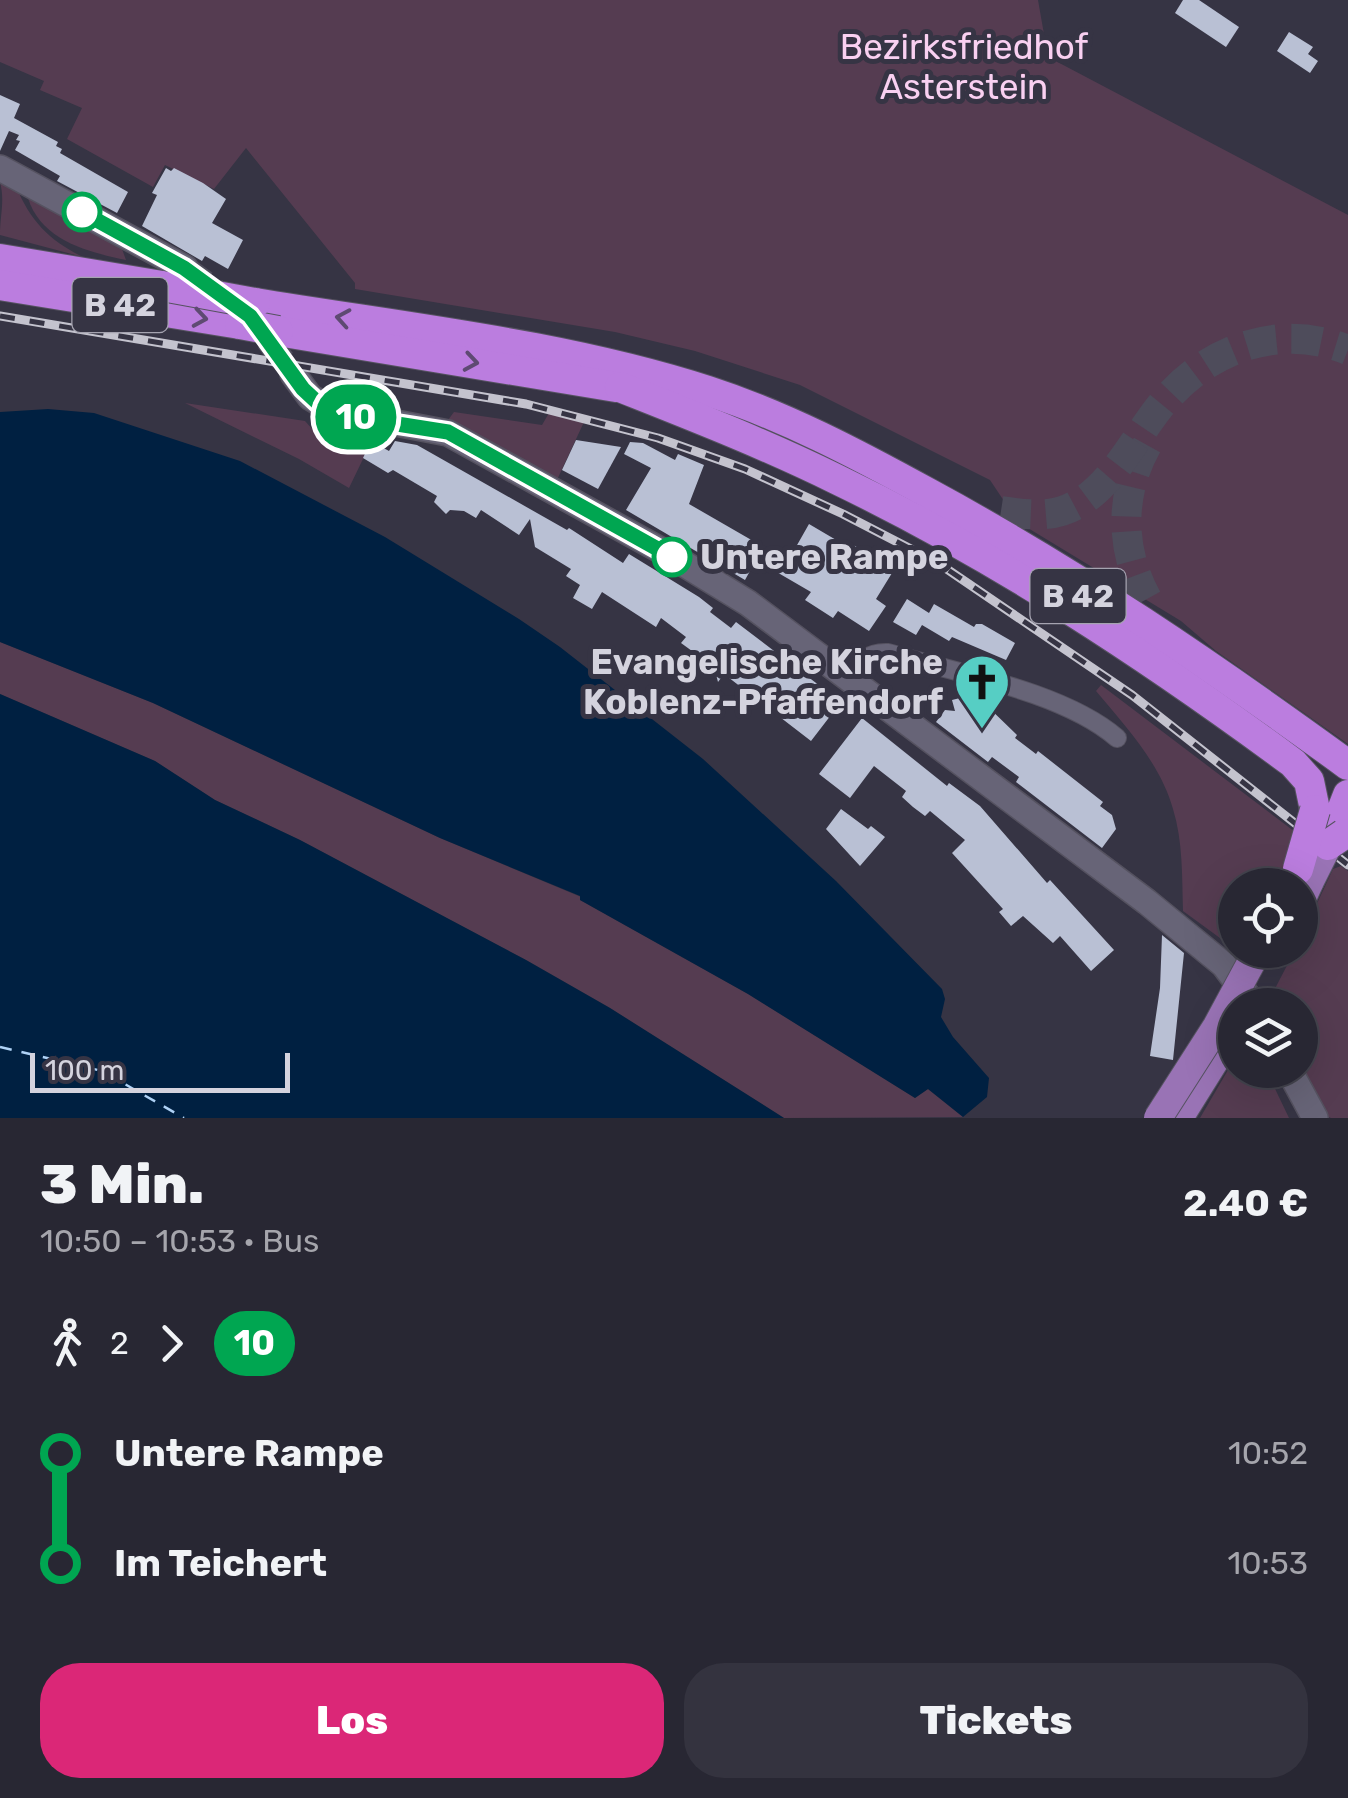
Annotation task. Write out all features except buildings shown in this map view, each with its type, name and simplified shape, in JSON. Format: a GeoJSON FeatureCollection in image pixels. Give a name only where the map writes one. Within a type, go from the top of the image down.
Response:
{"type":"FeatureCollection","features":[{"type":"Feature","properties":{"kind":"highway","name":"B 42"},"geometry":{"type":"LineString","coordinates":[[5,263],[173,278],[248,313],[278,332],[620,388],[701,406],[765,428],[918,502],[1118,621],[1228,694],[1345,782]]}},
{"type":"Feature","properties":{"kind":"highway","name":"B 42"},"geometry":{"type":"LineString","coordinates":[[5,263],[248,313],[552,353],[654,376],[763,411],[905,480],[1062,568],[1185,648],[1345,782]]}},
{"type":"Feature","properties":{"kind":"highway"},"geometry":{"type":"LineString","coordinates":[[620,388],[740,434],[837,479],[1044,594],[1151,661],[1293,762],[1309,781],[1332,828]]}},
{"type":"Feature","properties":{"kind":"highway"},"geometry":{"type":"LineString","coordinates":[[905,480],[1001,512]]}},
{"type":"Feature","properties":{"kind":"highway"},"geometry":{"type":"LineString","coordinates":[[1147,599],[1185,648]]}},
{"type":"Feature","properties":{"kind":"highway"},"geometry":{"type":"LineString","coordinates":[[1301,868],[1332,828],[1345,782]]}},
{"type":"Feature","properties":{"kind":"main road"},"geometry":{"type":"LineString","coordinates":[[1315,868],[1332,828]]}},
{"type":"Feature","properties":{"kind":"main road"},"geometry":{"type":"LineString","coordinates":[[1158,1118],[1217,1026],[1248,968]]}},
{"type":"Feature","properties":{"kind":"main road"},"geometry":{"type":"LineString","coordinates":[[1186,1107],[1218,1055]]}},
{"type":"Feature","properties":{"kind":"street"},"geometry":{"type":"LineString","coordinates":[[0,168],[173,278]]}},
{"type":"Feature","properties":{"kind":"street"},"geometry":{"type":"LineString","coordinates":[[294,374],[310,397],[333,411],[448,432],[748,603],[1162,914],[1224,965],[1240,988]]}},
{"type":"Feature","properties":{"kind":"street"},"geometry":{"type":"LineString","coordinates":[[850,677],[866,656],[888,653],[1058,704],[1117,738]]}},
{"type":"Feature","properties":{"kind":"street"},"geometry":{"type":"LineString","coordinates":[[1299,1088],[1316,1118]]}},
{"type":"Feature","properties":{"kind":"green space","name":"Bezirksfriedhof Asterstein"},"geometry":{"type":"Polygon","coordinates":[[[0,0],[1038,0],[1048,57],[1348,215],[1348,744],[1216,651],[1181,621],[1018,522],[990,480],[800,385],[695,351],[615,332],[355,289],[355,283],[246,148],[214,189],[165,165],[153,187],[67,139],[82,108],[40,90],[44,81],[0,62],[0,0]]]}},
{"type":"Feature","properties":{"kind":"green space"},"geometry":{"type":"Polygon","coordinates":[[[0,182],[16,186],[42,229],[83,257],[0,235],[0,182]]]}},
{"type":"Feature","properties":{"kind":"green space"},"geometry":{"type":"Polygon","coordinates":[[[28,198],[122,249],[126,260],[81,248],[54,234],[34,212],[28,198]]]}},
{"type":"Feature","properties":{"kind":"green space"},"geometry":{"type":"Polygon","coordinates":[[[185,403],[305,421],[320,435],[337,441],[375,434],[349,488],[185,403]]]}},
{"type":"Feature","properties":{"kind":"green space"},"geometry":{"type":"Polygon","coordinates":[[[454,412],[542,425],[549,413],[584,422],[556,482],[448,420],[454,412]]]}},
{"type":"Feature","properties":{"kind":"green space"},"geometry":{"type":"Polygon","coordinates":[[[0,642],[153,703],[440,838],[581,897],[580,900],[748,994],[915,1098],[928,1089],[963,1117],[784,1118],[526,960],[300,840],[215,800],[155,761],[0,694],[0,642]]]}},
{"type":"Feature","properties":{"kind":"green space"},"geometry":{"type":"Polygon","coordinates":[[[1101,685],[1299,835],[1285,868],[1218,868],[1218,937],[1183,911],[1179,834],[1167,792],[1141,746],[1096,691],[1101,685]]]}},
{"type":"Feature","properties":{"kind":"green space"},"geometry":{"type":"Polygon","coordinates":[[[1341,866],[1348,871],[1348,1118],[1331,1118],[1319,1111],[1306,1088],[1318,1088],[1318,988],[1275,988],[1286,968],[1318,968],[1318,901],[1333,869],[1341,866]]]}},
{"type":"Feature","properties":{"kind":"green space"},"geometry":{"type":"Polygon","coordinates":[[[1218,1087],[1275,1088],[1289,1118],[1200,1118],[1218,1087]]]}},
{"type":"Feature","properties":{"kind":"water"},"geometry":{"type":"Polygon","coordinates":[[[48,409],[94,413],[240,461],[385,537],[560,647],[703,759],[836,881],[942,989],[945,999],[941,1017],[989,1078],[987,1097],[963,1117],[928,1089],[915,1098],[748,994],[580,900],[580,896],[440,838],[153,703],[0,642],[0,412],[48,409]]]}},
{"type":"Feature","properties":{"kind":"water"},"geometry":{"type":"Polygon","coordinates":[[[0,694],[155,761],[215,800],[300,840],[526,960],[784,1118],[0,1118],[0,694]]]}},
{"type":"Feature","properties":{"kind":"ferry route"},"geometry":{"type":"LineString","coordinates":[[0,1047],[102,1071],[184,1118]]}},
{"type":"Feature","properties":{"kind":"tunnel"},"geometry":{"type":"LineString","coordinates":[[185,268],[250,316],[293,374]]}},
{"type":"Feature","properties":{"kind":"tunnel"},"geometry":{"type":"LineString","coordinates":[[1001,511],[1047,514],[1077,504],[1103,484],[1170,395],[1191,375],[1239,348],[1292,339],[1348,350]]}},
{"type":"Feature","properties":{"kind":"tunnel"},"geometry":{"type":"LineString","coordinates":[[1147,445],[1131,483],[1126,522],[1132,561],[1147,599]]}},
{"type":"Feature","properties":{"kind":"railway"},"geometry":{"type":"LineString","coordinates":[[0,316],[526,404],[658,438],[745,469],[938,563],[1132,695],[1348,865]]}},
{"type":"Feature","properties":{"kind":"bus line","name":"10"},"geometry":{"type":"LineString","coordinates":[[82,212],[184,268],[250,316],[303,389],[318,403],[359,418],[448,432],[672,557]]}},
{"type":"Feature","properties":{"kind":"place","name":"Untere Rampe"},"geometry":{"type":"Point","coordinates":[672,557]}},
{"type":"Feature","properties":{"kind":"place","name":"Evangelische Kirche Koblenz-Pfaffendorf"},"geometry":{"type":"Point","coordinates":[982,731]}}]}
